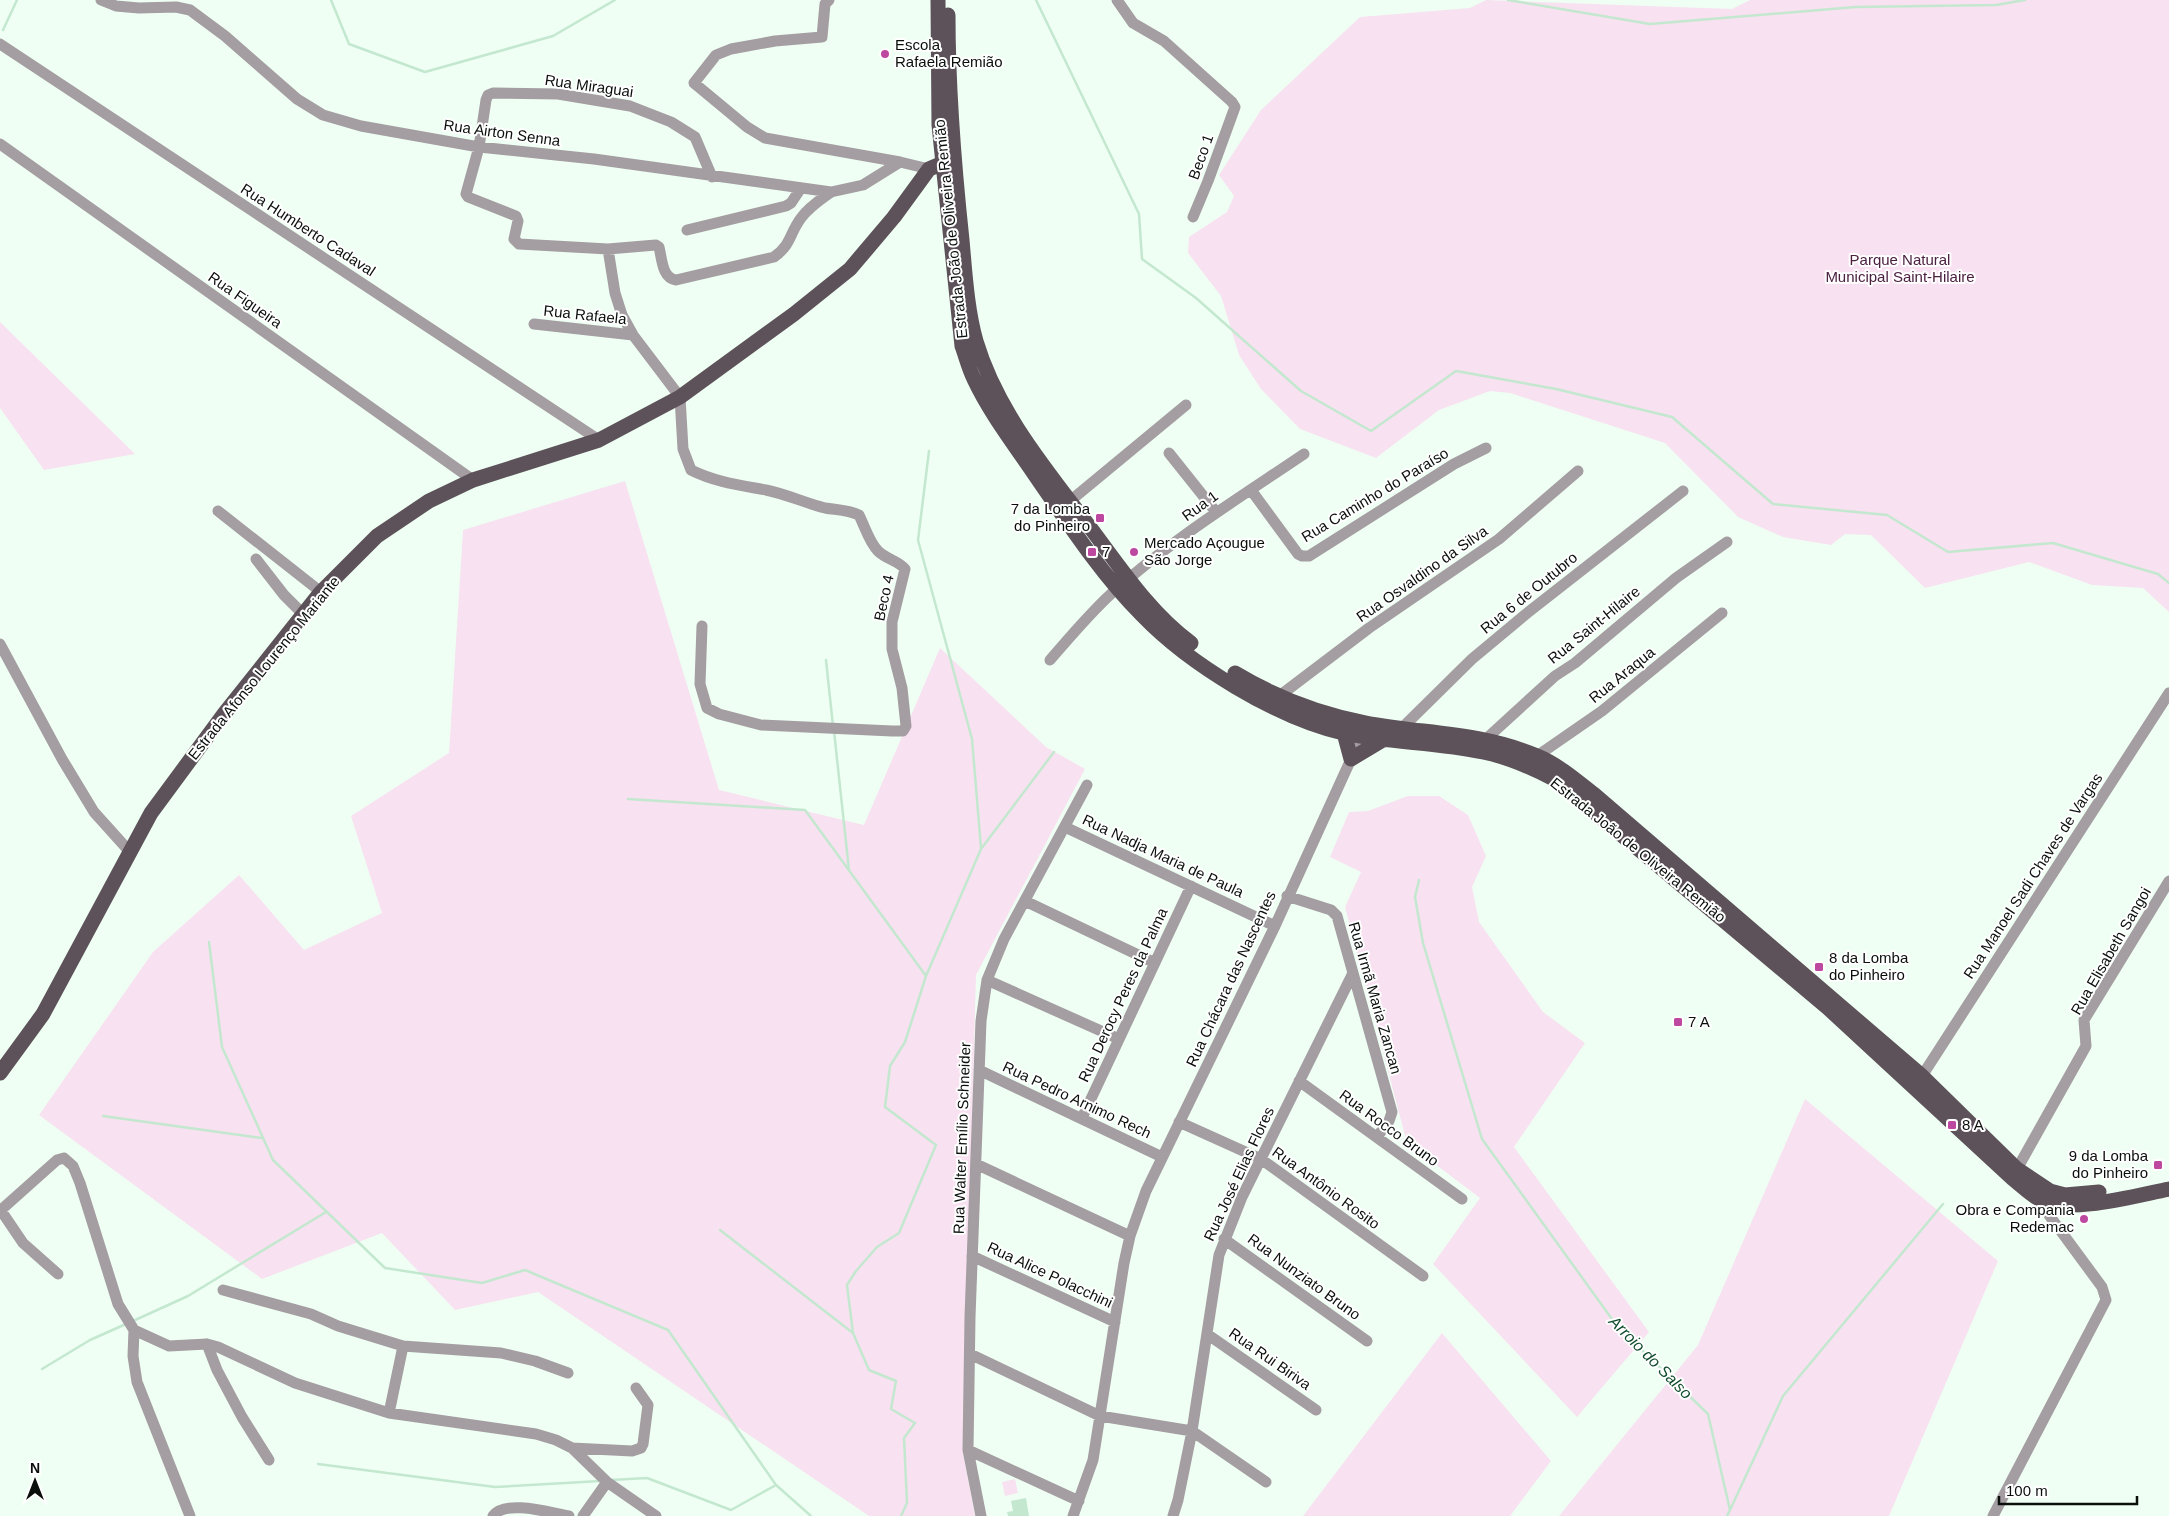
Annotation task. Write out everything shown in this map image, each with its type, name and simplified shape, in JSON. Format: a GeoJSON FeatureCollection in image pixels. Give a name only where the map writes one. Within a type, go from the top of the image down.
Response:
{"type":"FeatureCollection","features":[{"type":"Feature","properties":{"kind":"main road","name":"Estrada João de Oliveira Remião"},"geometry":{"type":"LineString","coordinates":[[938,0],[937,54],[941,163],[962,346],[973,378],[1000,425],[1064,517],[1124,583],[1176,632],[1225,668],[1278,696],[1365,723],[1486,739],[1538,756],[1563,770],[1592,801],[1828,1008],[2012,1178],[2040,1200],[2056,1204],[2074,1205],[2117,1200],[2169,1189]]}},
{"type":"Feature","properties":{"kind":"main road","name":"Estrada João de Oliveira Remião"},"geometry":{"type":"LineString","coordinates":[[948,0],[948,83],[941,163],[976,341],[997,391],[1012,418],[1070,501],[1124,583],[1142,615],[1169,640],[1226,680],[1269,706],[1344,733],[1484,752],[1524,764],[1592,801],[1922,1076],[2017,1169],[2050,1191],[2065,1195],[2114,1190],[2169,1178]]}},
{"type":"Feature","properties":{"kind":"main road","name":"Estrada Afonso Lourenço Mariante"},"geometry":{"type":"LineString","coordinates":[[0,1074],[43,1014],[151,813],[224,714],[303,614],[321,592],[377,536],[429,501],[473,480],[599,440],[680,397],[794,314],[850,269],[941,163]]}},
{"type":"Feature","properties":{"kind":"main road"},"geometry":{"type":"LineString","coordinates":[[1278,696],[1362,736],[1457,735]]}},
{"type":"Feature","properties":{"kind":"main road"},"geometry":{"type":"LineString","coordinates":[[1344,733],[1351,759],[1386,738]]}},
{"type":"Feature","properties":{"kind":"street","name":"Rua Airton Senna"},"geometry":{"type":"LineString","coordinates":[[101,0],[116,6],[139,8],[176,6],[190,10],[225,36],[297,99],[323,115],[361,126],[479,147],[594,159],[712,177],[831,192],[863,185],[900,162]]}},
{"type":"Feature","properties":{"kind":"street"},"geometry":{"type":"LineString","coordinates":[[829,0],[825,4],[822,37],[775,41],[731,49],[716,55],[694,83],[747,127],[765,138],[900,162],[941,163]]}},
{"type":"Feature","properties":{"kind":"street","name":"Beco 1"},"geometry":{"type":"LineString","coordinates":[[1118,0],[1133,23],[1164,41],[1232,102],[1235,107],[1193,217]]}},
{"type":"Feature","properties":{"kind":"street","name":"Rua Humberto Cadaval"},"geometry":{"type":"LineString","coordinates":[[0,44],[599,440]]}},
{"type":"Feature","properties":{"kind":"street","name":"Rua Miraguai"},"geometry":{"type":"LineString","coordinates":[[479,147],[488,95],[492,93],[558,94],[630,106],[671,122],[695,137],[712,177]]}},
{"type":"Feature","properties":{"kind":"street","name":"Rua Figueira"},"geometry":{"type":"LineString","coordinates":[[0,144],[473,480]]}},
{"type":"Feature","properties":{"kind":"street"},"geometry":{"type":"LineString","coordinates":[[479,147],[466,194],[468,197],[516,216],[518,221],[514,239],[516,242],[608,249],[656,244],[659,247],[665,274],[669,279],[676,280],[774,257],[786,248],[799,220],[808,209],[831,192]]}},
{"type":"Feature","properties":{"kind":"street"},"geometry":{"type":"LineString","coordinates":[[687,230],[786,206],[791,203],[801,188]]}},
{"type":"Feature","properties":{"kind":"street"},"geometry":{"type":"LineString","coordinates":[[608,249],[615,293],[622,315],[633,336],[680,397]]}},
{"type":"Feature","properties":{"kind":"street","name":"Rua Rafaela"},"geometry":{"type":"LineString","coordinates":[[534,324],[633,336]]}},
{"type":"Feature","properties":{"kind":"street","name":"Beco 4"},"geometry":{"type":"LineString","coordinates":[[680,397],[683,449],[691,470],[705,477],[743,487],[766,490],[825,508],[850,511],[859,515],[870,540],[878,551],[890,560],[902,565],[905,569],[892,622],[892,649],[902,688],[906,726],[903,731],[892,731],[761,725],[719,714],[706,708],[700,684],[702,626]]}},
{"type":"Feature","properties":{"kind":"street"},"geometry":{"type":"LineString","coordinates":[[1070,501],[1186,406]]}},
{"type":"Feature","properties":{"kind":"street","name":"Rua Caminho do Paraíso"},"geometry":{"type":"LineString","coordinates":[[1251,490],[1298,554],[1309,556],[1454,464],[1486,448]]}},
{"type":"Feature","properties":{"kind":"street"},"geometry":{"type":"LineString","coordinates":[[1169,453],[1216,512]]}},
{"type":"Feature","properties":{"kind":"street","name":"Rua 1"},"geometry":{"type":"LineString","coordinates":[[1050,660],[1082,624],[1124,583],[1216,512],[1304,454]]}},
{"type":"Feature","properties":{"kind":"street","name":"Rua Osvaldino da Silva"},"geometry":{"type":"LineString","coordinates":[[1278,696],[1369,628],[1499,539],[1578,471]]}},
{"type":"Feature","properties":{"kind":"street","name":"Rua 6 de Outubro"},"geometry":{"type":"LineString","coordinates":[[1402,728],[1472,659],[1512,625],[1683,491]]}},
{"type":"Feature","properties":{"kind":"street"},"geometry":{"type":"LineString","coordinates":[[218,511],[321,592]]}},
{"type":"Feature","properties":{"kind":"street","name":"Rua Saint-Hilaire"},"geometry":{"type":"LineString","coordinates":[[1486,739],[1555,676],[1575,663],[1676,578],[1727,542]]}},
{"type":"Feature","properties":{"kind":"street"},"geometry":{"type":"LineString","coordinates":[[256,559],[284,595],[303,614]]}},
{"type":"Feature","properties":{"kind":"street","name":"Rua Araqua"},"geometry":{"type":"LineString","coordinates":[[1538,756],[1602,711],[1722,613]]}},
{"type":"Feature","properties":{"kind":"street"},"geometry":{"type":"LineString","coordinates":[[0,644],[62,759],[94,812],[130,852]]}},
{"type":"Feature","properties":{"kind":"street","name":"Rua Manoel Sadi Chaves de Vargas"},"geometry":{"type":"LineString","coordinates":[[1922,1076],[2169,693]]}},
{"type":"Feature","properties":{"kind":"street","name":"Rua Chácara das Nascentes"},"geometry":{"type":"LineString","coordinates":[[1073,1516],[1093,1460],[1130,1236],[1146,1191],[1275,926],[1287,896],[1362,736]]}},
{"type":"Feature","properties":{"kind":"street","name":"Rua Walter Emílio Schneider"},"geometry":{"type":"LineString","coordinates":[[981,1516],[968,1450],[972,1256],[981,1021],[987,980],[1004,939],[1087,785]]}},
{"type":"Feature","properties":{"kind":"street","name":"Rua Nadja Maria de Paula"},"geometry":{"type":"LineString","coordinates":[[1066,827],[1275,926]]}},
{"type":"Feature","properties":{"kind":"street","name":"Rua Elisabeth Sangoi"},"geometry":{"type":"LineString","coordinates":[[2017,1169],[2086,1046],[2084,1020],[2169,881]]}},
{"type":"Feature","properties":{"kind":"street","name":"Rua Derocy Peres da Palma"},"geometry":{"type":"LineString","coordinates":[[1082,1118],[1191,886]]}},
{"type":"Feature","properties":{"kind":"street","name":"Rua Irmã Maria Zancan"},"geometry":{"type":"LineString","coordinates":[[1287,896],[1334,912],[1392,1112],[1389,1121],[1377,1137]]}},
{"type":"Feature","properties":{"kind":"street"},"geometry":{"type":"LineString","coordinates":[[1025,900],[1155,963]]}},
{"type":"Feature","properties":{"kind":"street","name":"Rua José Elias Flores"},"geometry":{"type":"LineString","coordinates":[[1173,1516],[1192,1431],[1219,1255],[1224,1239],[1260,1159],[1352,975]]}},
{"type":"Feature","properties":{"kind":"street"},"geometry":{"type":"LineString","coordinates":[[987,980],[1119,1039]]}},
{"type":"Feature","properties":{"kind":"street","name":"Rua Pedro Arnimo Rech"},"geometry":{"type":"LineString","coordinates":[[979,1070],[1162,1157]]}},
{"type":"Feature","properties":{"kind":"street","name":"Rua Rocco Bruno"},"geometry":{"type":"LineString","coordinates":[[1300,1081],[1462,1199]]}},
{"type":"Feature","properties":{"kind":"street","name":"Rua Antônio Rosito"},"geometry":{"type":"LineString","coordinates":[[1179,1122],[1260,1159],[1423,1276]]}},
{"type":"Feature","properties":{"kind":"street"},"geometry":{"type":"LineString","coordinates":[[58,1274],[23,1243],[0,1209],[57,1160],[64,1158],[73,1166],[80,1183],[118,1304],[134,1330],[133,1356],[136,1382],[190,1516]]}},
{"type":"Feature","properties":{"kind":"street"},"geometry":{"type":"LineString","coordinates":[[976,1164],[1130,1236]]}},
{"type":"Feature","properties":{"kind":"street"},"geometry":{"type":"LineString","coordinates":[[1993,1516],[2106,1300],[2102,1287],[2049,1216],[2040,1200]]}},
{"type":"Feature","properties":{"kind":"street","name":"Rua Nunziato Bruno"},"geometry":{"type":"LineString","coordinates":[[1224,1239],[1367,1341]]}},
{"type":"Feature","properties":{"kind":"street","name":"Rua Alice Polacchini"},"geometry":{"type":"LineString","coordinates":[[972,1256],[1115,1322]]}},
{"type":"Feature","properties":{"kind":"street"},"geometry":{"type":"LineString","coordinates":[[223,1290],[311,1314],[338,1326],[403,1346],[501,1353],[535,1361],[568,1373]]}},
{"type":"Feature","properties":{"kind":"street"},"geometry":{"type":"LineString","coordinates":[[134,1330],[169,1346],[207,1344],[218,1347],[295,1383],[389,1413],[536,1434],[572,1448],[632,1450],[640,1448],[643,1444],[648,1406],[636,1388]]}},
{"type":"Feature","properties":{"kind":"street","name":"Rua Rui Biriva"},"geometry":{"type":"LineString","coordinates":[[1207,1334],[1316,1410]]}},
{"type":"Feature","properties":{"kind":"street"},"geometry":{"type":"LineString","coordinates":[[207,1344],[217,1370],[242,1417],[269,1460]]}},
{"type":"Feature","properties":{"kind":"street"},"geometry":{"type":"LineString","coordinates":[[389,1413],[403,1346]]}},
{"type":"Feature","properties":{"kind":"street"},"geometry":{"type":"LineString","coordinates":[[970,1354],[1100,1416],[1192,1431],[1266,1482]]}},
{"type":"Feature","properties":{"kind":"street"},"geometry":{"type":"LineString","coordinates":[[572,1448],[607,1482],[656,1516]]}},
{"type":"Feature","properties":{"kind":"street"},"geometry":{"type":"LineString","coordinates":[[968,1450],[1079,1501]]}},
{"type":"Feature","properties":{"kind":"street"},"geometry":{"type":"LineString","coordinates":[[583,1516],[607,1482]]}},
{"type":"Feature","properties":{"kind":"street"},"geometry":{"type":"LineString","coordinates":[[493,1516],[502,1508],[516,1507],[569,1516]]}},
{"type":"Feature","properties":{"kind":"green space","name":"Parque Natural Municipal Saint-Hilaire"},"geometry":{"type":"Polygon","coordinates":[[[1486,0],[1732,9],[1750,0],[2169,0],[2169,612],[2143,588],[2092,585],[2029,562],[1925,588],[1871,535],[1845,534],[1831,545],[1783,537],[1738,517],[1665,443],[1510,393],[1490,391],[1439,410],[1376,458],[1300,429],[1261,389],[1239,355],[1221,296],[1188,253],[1189,237],[1227,212],[1234,196],[1219,175],[1261,110],[1360,17],[1470,8],[1486,0]]]}},
{"type":"Feature","properties":{"kind":"green space"},"geometry":{"type":"Polygon","coordinates":[[[0,322],[135,454],[44,470],[0,408],[0,322]]]}},
{"type":"Feature","properties":{"kind":"green space"},"geometry":{"type":"Polygon","coordinates":[[[625,481],[719,790],[864,825],[940,648],[1046,747],[1085,769],[976,975],[963,1453],[975,1516],[869,1516],[538,1292],[455,1310],[382,1233],[262,1279],[39,1115],[153,952],[239,875],[304,950],[382,913],[351,816],[449,753],[463,530],[625,481]]]}},
{"type":"Feature","properties":{"kind":"green space"},"geometry":{"type":"Polygon","coordinates":[[[1408,796],[1439,796],[1468,815],[1486,856],[1472,887],[1479,922],[1543,1012],[1585,1043],[1514,1147],[1649,1332],[1577,1417],[1433,1264],[1480,1198],[1407,1143],[1345,907],[1361,872],[1330,857],[1349,812],[1368,811],[1408,796]]]}},
{"type":"Feature","properties":{"kind":"green space"},"geometry":{"type":"Polygon","coordinates":[[[1805,1099],[1998,1261],[1889,1516],[1559,1516],[1698,1345],[1805,1099]]]}},
{"type":"Feature","properties":{"kind":"green space"},"geometry":{"type":"Polygon","coordinates":[[[1442,1333],[1551,1461],[1510,1516],[1303,1516],[1442,1333]]]}},
{"type":"Feature","properties":{"kind":"green space"},"geometry":{"type":"Polygon","coordinates":[[[1015,1479],[1018,1493],[1005,1496],[1002,1482],[1015,1479]]]}},
{"type":"Feature","properties":{"kind":"shaded area"},"geometry":{"type":"Polygon","coordinates":[[[1026,1498],[1029,1516],[1008,1516],[1007,1512],[1013,1511],[1011,1501],[1026,1498]]]}},
{"type":"Feature","properties":{"kind":"waterway"},"geometry":{"type":"LineString","coordinates":[[3,30],[17,0]]}},
{"type":"Feature","properties":{"kind":"waterway"},"geometry":{"type":"LineString","coordinates":[[331,0],[349,44],[425,72],[553,36],[615,0]]}},
{"type":"Feature","properties":{"kind":"waterway"},"geometry":{"type":"LineString","coordinates":[[1036,0],[1139,214],[1142,259],[1196,298],[1301,391],[1371,431],[1456,371],[1556,389],[1672,417],[1773,504],[1887,515],[1948,552],[2053,543],[2158,574],[2169,583]]}},
{"type":"Feature","properties":{"kind":"waterway"},"geometry":{"type":"LineString","coordinates":[[1508,0],[1650,24],[1855,7],[1996,5],[2025,0]]}},
{"type":"Feature","properties":{"kind":"waterway"},"geometry":{"type":"LineString","coordinates":[[929,451],[918,540],[972,739],[981,848]]}},
{"type":"Feature","properties":{"kind":"waterway"},"geometry":{"type":"LineString","coordinates":[[826,660],[833,726]]}},
{"type":"Feature","properties":{"kind":"waterway"},"geometry":{"type":"LineString","coordinates":[[834,731],[849,870]]}},
{"type":"Feature","properties":{"kind":"waterway"},"geometry":{"type":"LineString","coordinates":[[901,1516],[907,1503],[904,1438],[915,1423],[891,1409],[896,1381],[869,1370],[853,1333],[847,1285],[856,1271],[877,1247],[899,1233],[936,1145],[885,1107],[890,1066],[905,1042],[926,976],[981,849],[1054,752]]}},
{"type":"Feature","properties":{"kind":"waterway"},"geometry":{"type":"LineString","coordinates":[[628,799],[805,810],[926,976]]}},
{"type":"Feature","properties":{"kind":"waterway","name":"Arroio do Salso"},"geometry":{"type":"LineString","coordinates":[[1419,880],[1415,897],[1423,943],[1482,1139],[1617,1326],[1708,1414],[1730,1510],[1727,1516]]}},
{"type":"Feature","properties":{"kind":"waterway"},"geometry":{"type":"LineString","coordinates":[[209,942],[222,1047],[273,1160],[385,1268],[482,1283],[525,1270],[668,1330],[776,1485],[811,1516]]}},
{"type":"Feature","properties":{"kind":"waterway"},"geometry":{"type":"LineString","coordinates":[[103,1116],[262,1138]]}},
{"type":"Feature","properties":{"kind":"waterway"},"geometry":{"type":"LineString","coordinates":[[1730,1510],[1783,1396],[1943,1204]]}},
{"type":"Feature","properties":{"kind":"waterway"},"geometry":{"type":"LineString","coordinates":[[133,1321],[188,1296],[326,1212]]}},
{"type":"Feature","properties":{"kind":"waterway"},"geometry":{"type":"LineString","coordinates":[[720,1230],[853,1333]]}},
{"type":"Feature","properties":{"kind":"waterway"},"geometry":{"type":"LineString","coordinates":[[42,1369],[90,1340],[126,1324]]}},
{"type":"Feature","properties":{"kind":"waterway"},"geometry":{"type":"LineString","coordinates":[[318,1464],[495,1487],[600,1481]]}},
{"type":"Feature","properties":{"kind":"waterway"},"geometry":{"type":"LineString","coordinates":[[611,1480],[647,1478],[731,1510],[776,1485]]}},
{"type":"Feature","properties":{"kind":"place","name":"Escola Rafaela Remião"},"geometry":{"type":"Point","coordinates":[885,54]}},
{"type":"Feature","properties":{"kind":"place","name":"7 da Lomba do Pinheiro"},"geometry":{"type":"Point","coordinates":[1100,518]}},
{"type":"Feature","properties":{"kind":"place","name":"7"},"geometry":{"type":"Point","coordinates":[1092,552]}},
{"type":"Feature","properties":{"kind":"place","name":"Mercado Açougue São Jorge"},"geometry":{"type":"Point","coordinates":[1134,552]}},
{"type":"Feature","properties":{"kind":"place","name":"8 da Lomba do Pinheiro"},"geometry":{"type":"Point","coordinates":[1819,967]}},
{"type":"Feature","properties":{"kind":"place","name":"7 A"},"geometry":{"type":"Point","coordinates":[1678,1022]}},
{"type":"Feature","properties":{"kind":"place","name":"8 A"},"geometry":{"type":"Point","coordinates":[1952,1125]}},
{"type":"Feature","properties":{"kind":"place","name":"9 da Lomba do Pinheiro"},"geometry":{"type":"Point","coordinates":[2158,1165]}},
{"type":"Feature","properties":{"kind":"place","name":"Obra e Compania Redemac"},"geometry":{"type":"Point","coordinates":[2084,1219]}}]}
